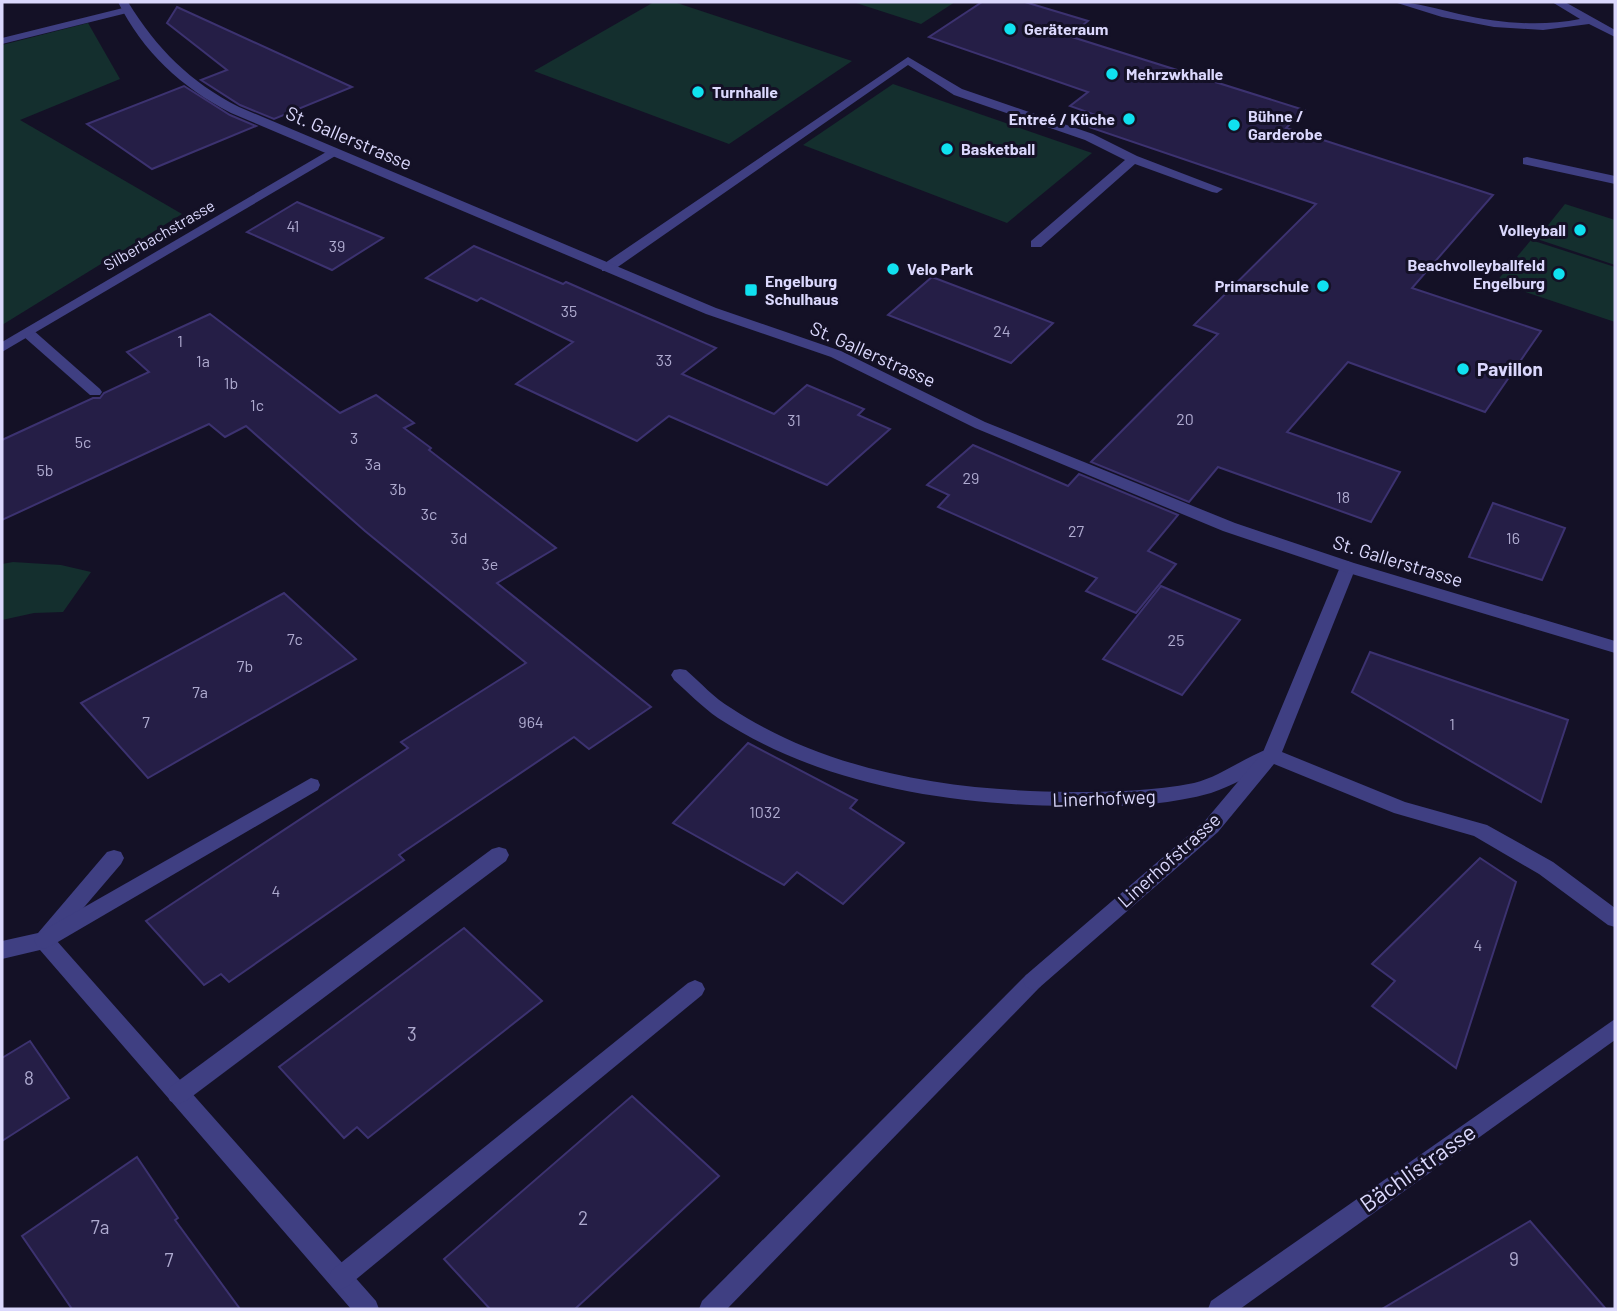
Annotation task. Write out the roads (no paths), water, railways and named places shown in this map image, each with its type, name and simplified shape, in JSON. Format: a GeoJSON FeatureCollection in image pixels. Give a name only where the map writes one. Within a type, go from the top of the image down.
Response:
{"type":"FeatureCollection","features":[{"type":"Feature","properties":{"kind":"street"},"geometry":{"type":"LineString","coordinates":[[1399,2],[1507,26],[1547,27],[1592,20]]}},
{"type":"Feature","properties":{"kind":"street"},"geometry":{"type":"LineString","coordinates":[[1557,2],[1615,34]]}},
{"type":"Feature","properties":{"kind":"street"},"geometry":{"type":"LineString","coordinates":[[2,41],[125,6]]}},
{"type":"Feature","properties":{"kind":"street","name":"St. Gallerstrasse"},"geometry":{"type":"LineString","coordinates":[[125,6],[165,64],[205,96],[333,152],[711,312],[836,354],[980,425],[1194,513],[1348,567],[1615,647]]}},
{"type":"Feature","properties":{"kind":"street"},"geometry":{"type":"LineString","coordinates":[[607,268],[908,60],[958,92],[1089,136],[1133,159],[1217,190]]}},
{"type":"Feature","properties":{"kind":"street","name":"Silberbachstrasse"},"geometry":{"type":"LineString","coordinates":[[2,348],[333,152]]}},
{"type":"Feature","properties":{"kind":"street"},"geometry":{"type":"LineString","coordinates":[[1036,244],[1133,159]]}},
{"type":"Feature","properties":{"kind":"street"},"geometry":{"type":"LineString","coordinates":[[1527,161],[1615,180]]}},
{"type":"Feature","properties":{"kind":"street"},"geometry":{"type":"LineString","coordinates":[[28,333],[95,392]]}},
{"type":"Feature","properties":{"kind":"street","name":"Linerhofstrasse"},"geometry":{"type":"LineString","coordinates":[[711,1309],[1032,981],[1211,827],[1270,755],[1348,567]]}},
{"type":"Feature","properties":{"kind":"street","name":"Linerhofweg"},"geometry":{"type":"LineString","coordinates":[[680,675],[726,715],[814,759],[883,781],[949,793],[1040,800],[1155,798],[1212,785],[1270,755]]}},
{"type":"Feature","properties":{"kind":"street"},"geometry":{"type":"LineString","coordinates":[[1270,755],[1401,808],[1480,830],[1546,867],[1615,919]]}},
{"type":"Feature","properties":{"kind":"street"},"geometry":{"type":"LineString","coordinates":[[2,950],[44,940],[311,785]]}},
{"type":"Feature","properties":{"kind":"street"},"geometry":{"type":"LineString","coordinates":[[178,1094],[499,855]]}},
{"type":"Feature","properties":{"kind":"street"},"geometry":{"type":"LineString","coordinates":[[44,940],[114,858]]}},
{"type":"Feature","properties":{"kind":"street"},"geometry":{"type":"LineString","coordinates":[[44,940],[367,1309]]}},
{"type":"Feature","properties":{"kind":"street"},"geometry":{"type":"LineString","coordinates":[[340,1278],[695,989]]}},
{"type":"Feature","properties":{"kind":"street","name":"Bächlistrasse"},"geometry":{"type":"LineString","coordinates":[[1220,1309],[1615,1028]]}},
{"type":"Feature","properties":{"kind":"place","name":"Geräteraum"},"geometry":{"type":"Point","coordinates":[1010,29]}},
{"type":"Feature","properties":{"kind":"place","name":"Mehrzwkhalle"},"geometry":{"type":"Point","coordinates":[1112,74]}},
{"type":"Feature","properties":{"kind":"place","name":"Turnhalle"},"geometry":{"type":"Point","coordinates":[698,92]}},
{"type":"Feature","properties":{"kind":"place","name":"Entreé / Küche"},"geometry":{"type":"Point","coordinates":[1129,119]}},
{"type":"Feature","properties":{"kind":"place","name":"Bühne / Garderobe"},"geometry":{"type":"Point","coordinates":[1234,125]}},
{"type":"Feature","properties":{"kind":"place","name":"Basketball"},"geometry":{"type":"Point","coordinates":[947,149]}},
{"type":"Feature","properties":{"kind":"place","name":"Volleyball"},"geometry":{"type":"Point","coordinates":[1580,230]}},
{"type":"Feature","properties":{"kind":"place","name":"Velo Park"},"geometry":{"type":"Point","coordinates":[893,269]}},
{"type":"Feature","properties":{"kind":"place","name":"Beachvolleyballfeld Engelburg"},"geometry":{"type":"Point","coordinates":[1559,274]}},
{"type":"Feature","properties":{"kind":"place","name":"Primarschule"},"geometry":{"type":"Point","coordinates":[1323,286]}},
{"type":"Feature","properties":{"kind":"place","name":"Engelburg Schulhaus"},"geometry":{"type":"Point","coordinates":[751,290]}},
{"type":"Feature","properties":{"kind":"place","name":"Pavillon"},"geometry":{"type":"Point","coordinates":[1463,369]}}]}
